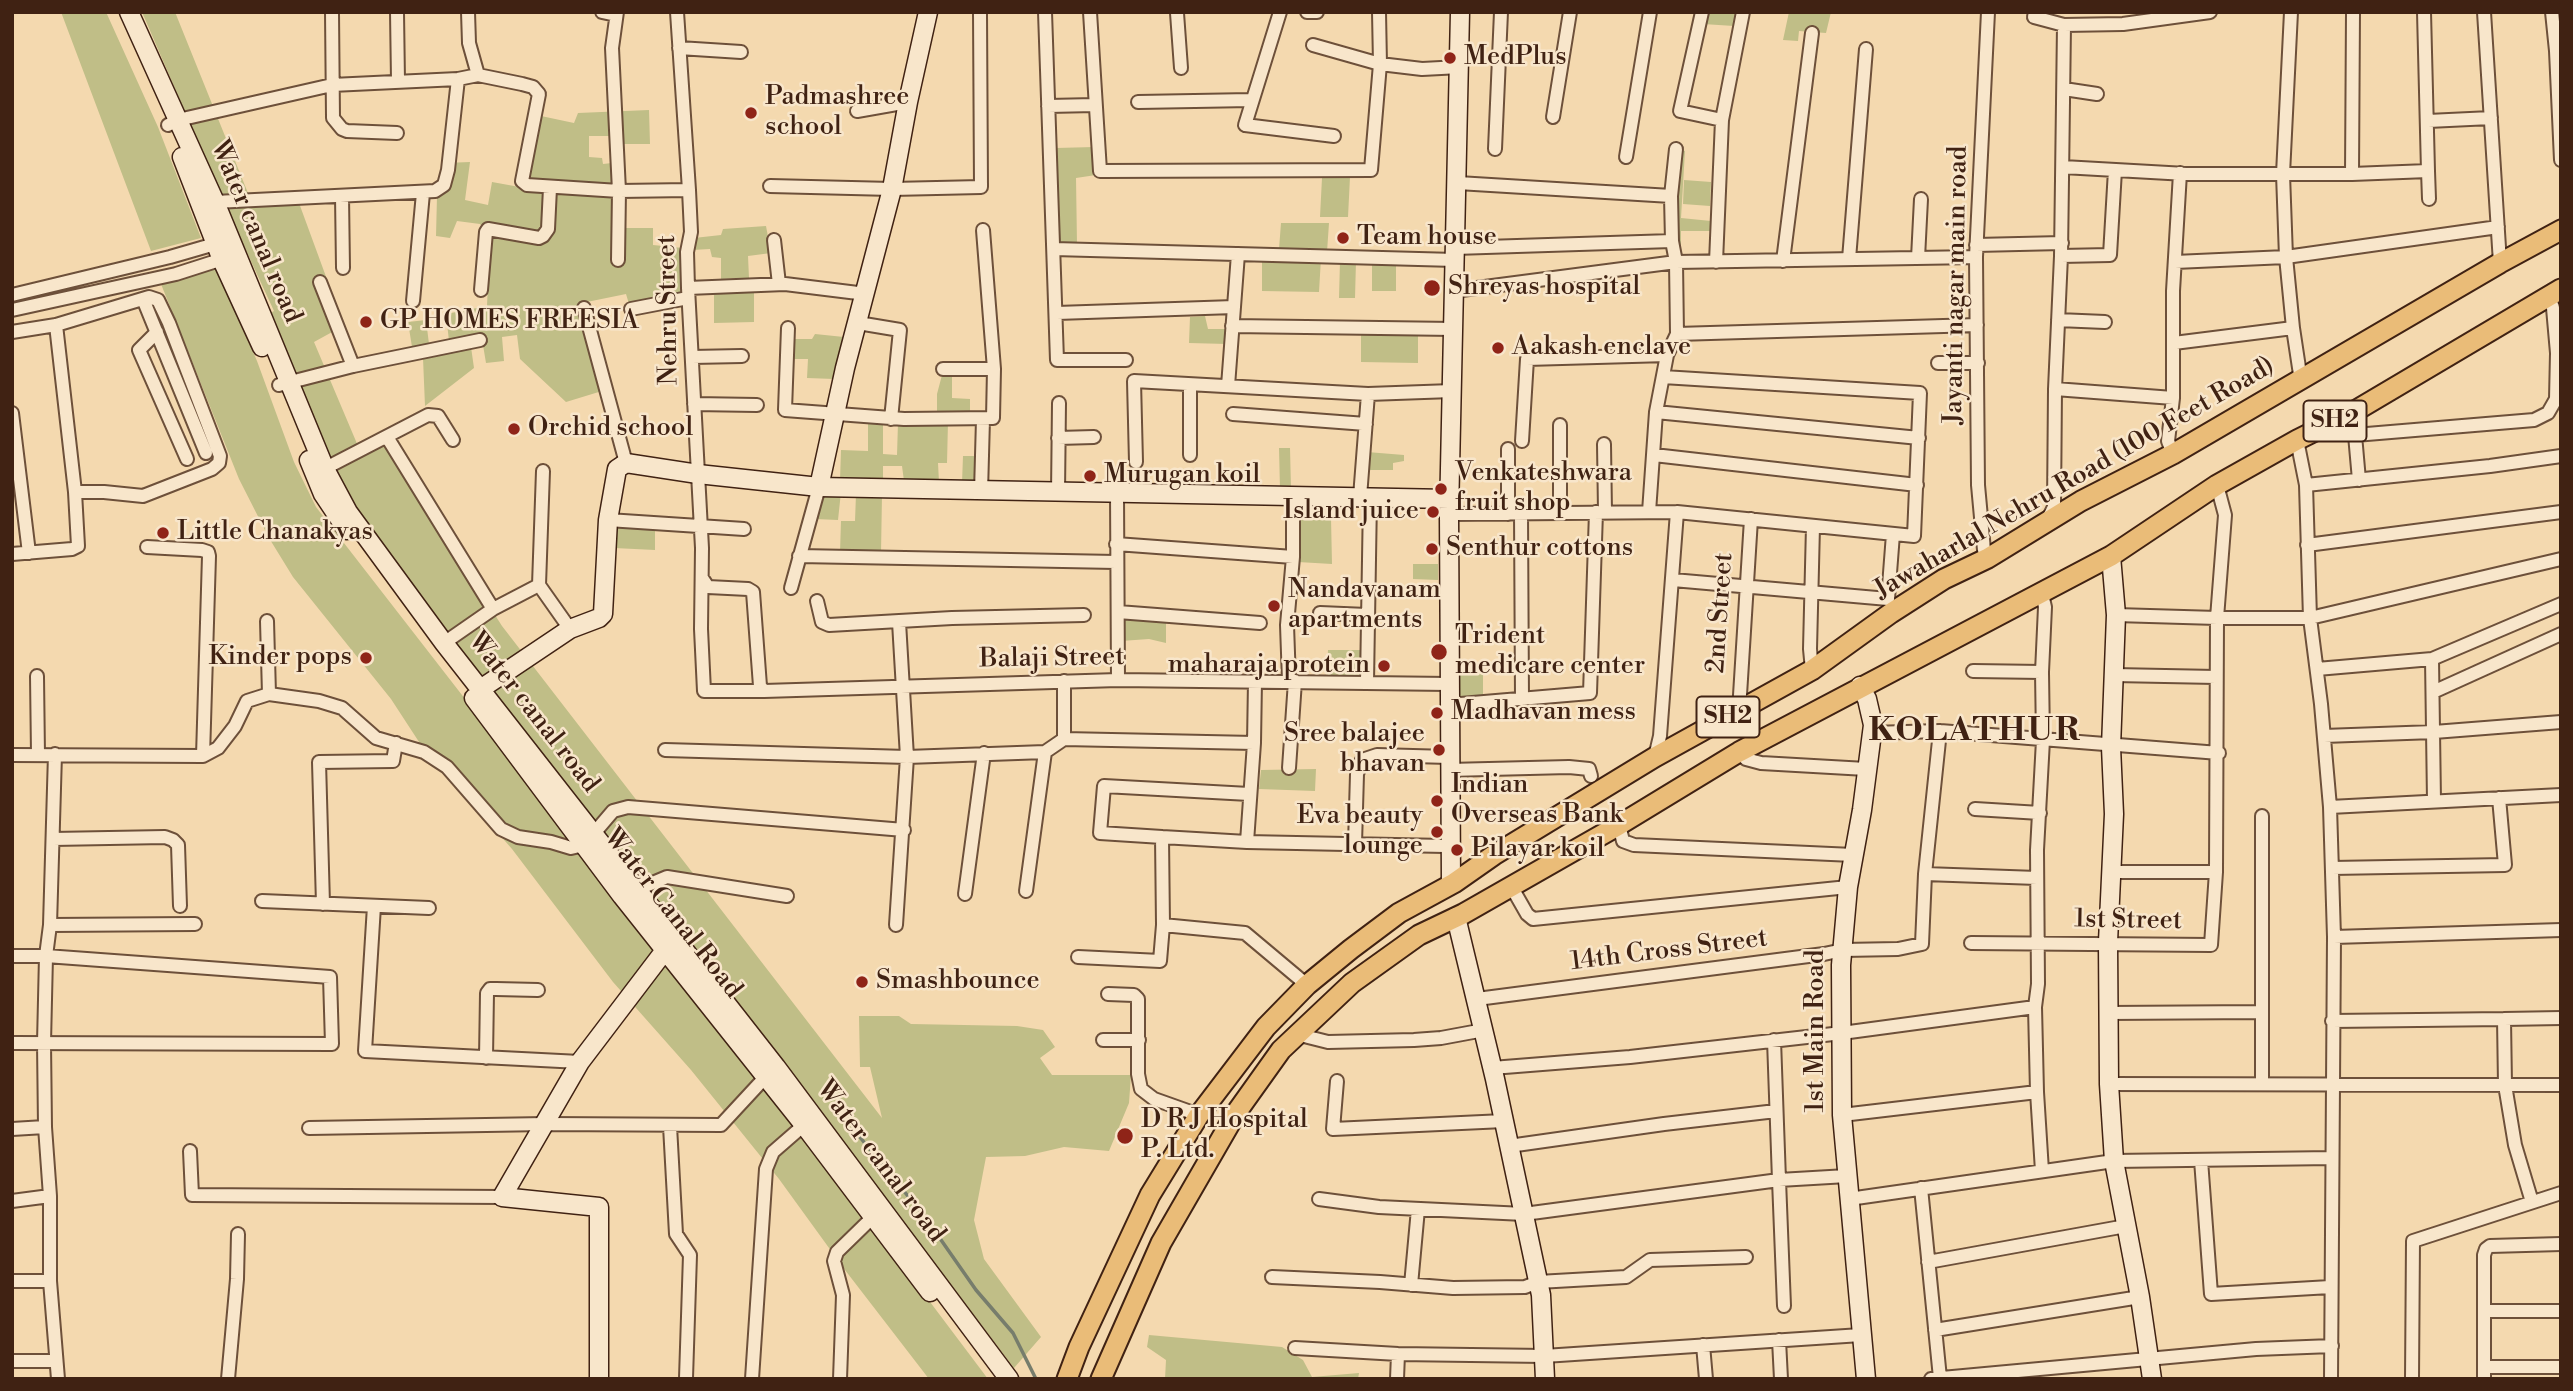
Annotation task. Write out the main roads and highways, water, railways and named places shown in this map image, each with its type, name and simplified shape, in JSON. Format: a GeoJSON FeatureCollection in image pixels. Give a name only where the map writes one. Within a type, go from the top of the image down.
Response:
{"type":"FeatureCollection","features":[{"type":"Feature","properties":{"kind":"main road","name":"Jawaharlal Nehru Road (100 Feet Road)"},"geometry":{"type":"LineString","coordinates":[[1068,1379],[1079,1347],[1150,1195],[1199,1115],[1266,1027],[1307,985],[1399,913],[1655,757],[1812,670],[1890,606],[1988,558],[2081,501],[2173,454],[2561,230]]}},
{"type":"Feature","properties":{"kind":"main road","name":"SH2"},"geometry":{"type":"LineString","coordinates":[[1101,1379],[1161,1243],[1236,1114],[1281,1049],[1352,983],[1419,935],[1456,918],[1619,825],[1739,752],[2111,556],[2217,485],[2355,411],[2555,292]]}},
{"type":"Feature","properties":{"kind":"waterway"},"geometry":{"type":"LineString","coordinates":[[859,1136],[925,1217],[976,1290],[1013,1333],[1036,1379]]}},
{"type":"Feature","properties":{"kind":"place","name":"MedPlus"},"geometry":{"type":"Point","coordinates":[1450,58]}},
{"type":"Feature","properties":{"kind":"place","name":"Padmashree school"},"geometry":{"type":"Point","coordinates":[751,113]}},
{"type":"Feature","properties":{"kind":"place","name":"Team house"},"geometry":{"type":"Point","coordinates":[1343,238]}},
{"type":"Feature","properties":{"kind":"place","name":"Shreyas hospital"},"geometry":{"type":"Point","coordinates":[1432,288]}},
{"type":"Feature","properties":{"kind":"place","name":"GP HOMES FREESIA"},"geometry":{"type":"Point","coordinates":[366,322]}},
{"type":"Feature","properties":{"kind":"place","name":"Aakash enclave"},"geometry":{"type":"Point","coordinates":[1498,348]}},
{"type":"Feature","properties":{"kind":"place","name":"Orchid school"},"geometry":{"type":"Point","coordinates":[514,429]}},
{"type":"Feature","properties":{"kind":"place","name":"Murugan koil"},"geometry":{"type":"Point","coordinates":[1090,476]}},
{"type":"Feature","properties":{"kind":"place","name":"Venkateshwara fruit shop"},"geometry":{"type":"Point","coordinates":[1441,489]}},
{"type":"Feature","properties":{"kind":"place","name":"Island juice"},"geometry":{"type":"Point","coordinates":[1433,512]}},
{"type":"Feature","properties":{"kind":"place","name":"Little Chanakyas"},"geometry":{"type":"Point","coordinates":[163,533]}},
{"type":"Feature","properties":{"kind":"place","name":"Senthur cottons"},"geometry":{"type":"Point","coordinates":[1432,549]}},
{"type":"Feature","properties":{"kind":"place","name":"Nandavanam apartments"},"geometry":{"type":"Point","coordinates":[1274,606]}},
{"type":"Feature","properties":{"kind":"place","name":"Trident medicare center"},"geometry":{"type":"Point","coordinates":[1439,652]}},
{"type":"Feature","properties":{"kind":"place","name":"Kinder pops"},"geometry":{"type":"Point","coordinates":[366,658]}},
{"type":"Feature","properties":{"kind":"place","name":"maharaja protein"},"geometry":{"type":"Point","coordinates":[1384,666]}},
{"type":"Feature","properties":{"kind":"place","name":"Madhavan mess"},"geometry":{"type":"Point","coordinates":[1437,713]}},
{"type":"Feature","properties":{"kind":"place","name":"Sree balajee bhavan"},"geometry":{"type":"Point","coordinates":[1439,750]}},
{"type":"Feature","properties":{"kind":"place","name":"Indian Overseas Bank"},"geometry":{"type":"Point","coordinates":[1437,801]}},
{"type":"Feature","properties":{"kind":"place","name":"Eva beauty lounge"},"geometry":{"type":"Point","coordinates":[1437,832]}},
{"type":"Feature","properties":{"kind":"place","name":"Pilayar koil"},"geometry":{"type":"Point","coordinates":[1457,850]}},
{"type":"Feature","properties":{"kind":"place","name":"Smashbounce"},"geometry":{"type":"Point","coordinates":[862,982]}},
{"type":"Feature","properties":{"kind":"place","name":"D R J Hospital P. Ltd."},"geometry":{"type":"Point","coordinates":[1125,1136]}},
{"type":"Feature","properties":{"kind":"district","name":"KOLATHUR"},"geometry":{"type":"Point","coordinates":[1975,732]}}]}
